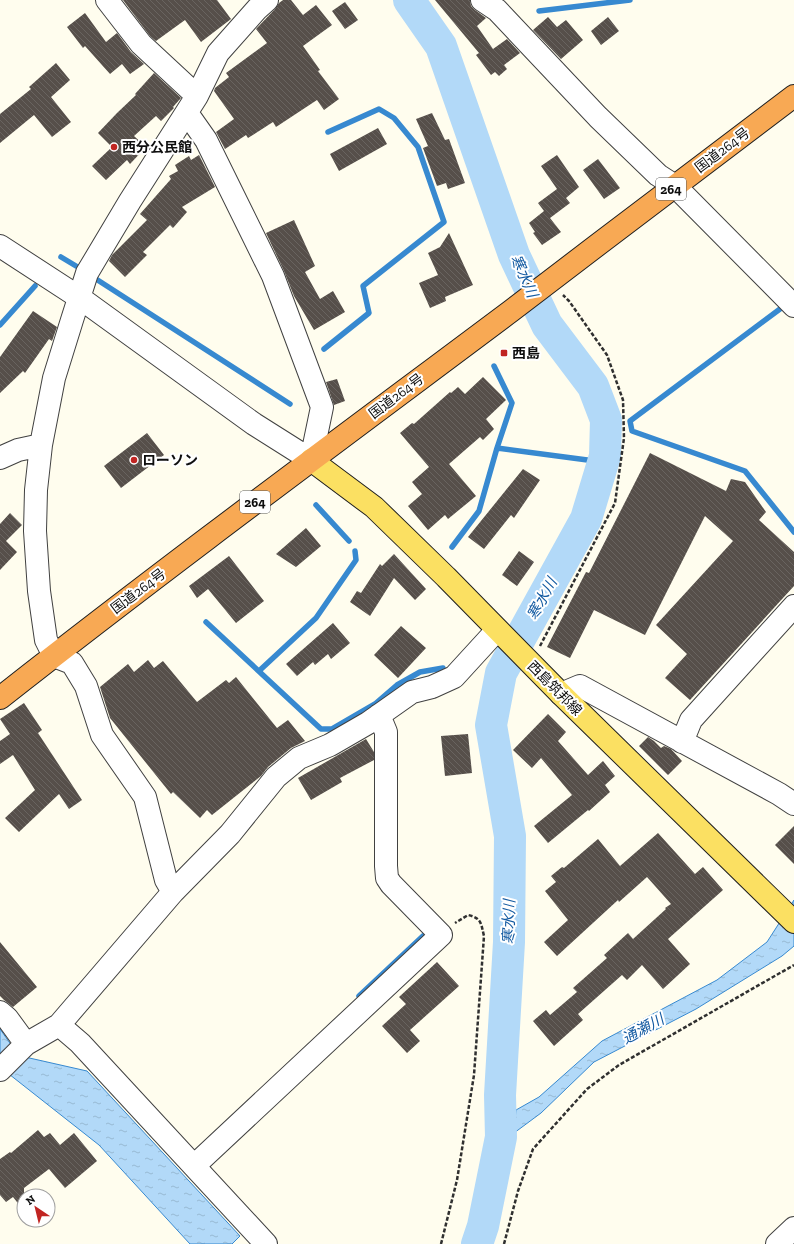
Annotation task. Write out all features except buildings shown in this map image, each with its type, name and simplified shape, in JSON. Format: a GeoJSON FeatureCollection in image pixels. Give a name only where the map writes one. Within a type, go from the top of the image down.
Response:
{"type":"FeatureCollection","features":[{"type":"Feature","properties":{"kind":"highway","name":"国道264号"},"geometry":{"type":"LineString","coordinates":[[0,698],[311,460],[794,96]]}},
{"type":"Feature","properties":{"kind":"main road","name":"西島筑邦線"},"geometry":{"type":"LineString","coordinates":[[311,460],[374,507],[446,577],[530,664],[787,916]]}},
{"type":"Feature","properties":{"kind":"street"},"geometry":{"type":"LineString","coordinates":[[0,246],[80,298],[254,424],[311,460],[322,408],[273,276],[206,140],[192,104],[141,44],[107,0]]}},
{"type":"Feature","properties":{"kind":"street"},"geometry":{"type":"LineString","coordinates":[[173,892],[166,880],[145,797],[102,736],[86,686],[72,663],[54,656],[46,640],[39,591],[35,531],[36,490],[41,445],[54,378],[87,273],[130,201],[192,104],[218,53],[257,9],[267,0]]}},
{"type":"Feature","properties":{"kind":"street"},"geometry":{"type":"LineString","coordinates":[[482,0],[497,10],[598,117],[658,175],[675,186],[794,306]]}},
{"type":"Feature","properties":{"kind":"street"},"geometry":{"type":"LineString","coordinates":[[0,458],[18,450],[41,445]]}},
{"type":"Feature","properties":{"kind":"street"},"geometry":{"type":"LineString","coordinates":[[682,742],[691,720],[794,606]]}},
{"type":"Feature","properties":{"kind":"street"},"geometry":{"type":"LineString","coordinates":[[0,1070],[23,1046],[59,1025],[173,892],[230,834],[276,777],[299,758],[330,745],[379,715],[412,692],[432,686],[454,676],[498,630]]}},
{"type":"Feature","properties":{"kind":"street"},"geometry":{"type":"LineString","coordinates":[[561,694],[580,686],[779,794],[794,804]]}},
{"type":"Feature","properties":{"kind":"street"},"geometry":{"type":"LineString","coordinates":[[194,1166],[441,935],[391,884],[387,878],[386,732],[379,715]]}},
{"type":"Feature","properties":{"kind":"street"},"geometry":{"type":"LineString","coordinates":[[0,1012],[6,1018],[23,1046]]}},
{"type":"Feature","properties":{"kind":"street"},"geometry":{"type":"LineString","coordinates":[[59,1025],[80,1043],[194,1166],[259,1242]]}},
{"type":"Feature","properties":{"kind":"street"},"geometry":{"type":"LineString","coordinates":[[777,1244],[794,1228]]}},
{"type":"Feature","properties":{"kind":"path"},"geometry":{"type":"LineString","coordinates":[[530,664],[615,503],[624,438],[622,400],[607,355],[568,301],[549,281]]}},
{"type":"Feature","properties":{"kind":"path"},"geometry":{"type":"LineString","coordinates":[[441,935],[458,920],[468,915],[476,917],[481,924],[484,936],[474,1075],[457,1180],[442,1244]]}},
{"type":"Feature","properties":{"kind":"path"},"geometry":{"type":"LineString","coordinates":[[504,1244],[518,1192],[533,1149],[587,1089],[619,1065],[794,965]]}},
{"type":"Feature","properties":{"kind":"water","name":"通瀬川"},"geometry":{"type":"Polygon","coordinates":[[[794,900],[794,946],[782,956],[696,1009],[594,1062],[541,1113],[514,1133],[516,1110],[539,1097],[602,1041],[717,980],[767,942],[794,900]]]}},
{"type":"Feature","properties":{"kind":"water"},"geometry":{"type":"Polygon","coordinates":[[[0,1029],[14,1049],[25,1057],[87,1071],[240,1236],[232,1244],[190,1244],[99,1145],[0,1067],[0,1029]]]}},
{"type":"Feature","properties":{"kind":"waterway","name":"寒水川"},"geometry":{"type":"LineString","coordinates":[[409,0],[441,46],[514,255],[547,325],[593,386],[606,420],[605,456],[586,519],[501,673],[491,725],[510,836],[509,942],[500,1095],[501,1137],[483,1226],[477,1244]]}},
{"type":"Feature","properties":{"kind":"waterway"},"geometry":{"type":"LineString","coordinates":[[539,11],[630,0]]}},
{"type":"Feature","properties":{"kind":"waterway"},"geometry":{"type":"LineString","coordinates":[[324,349],[369,313],[363,286],[444,222],[418,147],[394,118],[379,109],[328,132]]}},
{"type":"Feature","properties":{"kind":"waterway"},"geometry":{"type":"LineString","coordinates":[[61,257],[76,266]]}},
{"type":"Feature","properties":{"kind":"waterway"},"geometry":{"type":"LineString","coordinates":[[96,279],[290,404]]}},
{"type":"Feature","properties":{"kind":"waterway"},"geometry":{"type":"LineString","coordinates":[[0,325],[35,286]]}},
{"type":"Feature","properties":{"kind":"waterway"},"geometry":{"type":"LineString","coordinates":[[784,306],[630,421],[632,431],[745,471],[794,532]]}},
{"type":"Feature","properties":{"kind":"waterway"},"geometry":{"type":"LineString","coordinates":[[494,366],[512,403],[497,448],[595,461],[605,456]]}},
{"type":"Feature","properties":{"kind":"waterway"},"geometry":{"type":"LineString","coordinates":[[452,547],[479,511],[497,448]]}},
{"type":"Feature","properties":{"kind":"waterway"},"geometry":{"type":"LineString","coordinates":[[316,505],[349,541]]}},
{"type":"Feature","properties":{"kind":"waterway"},"geometry":{"type":"LineString","coordinates":[[259,671],[316,618],[356,560],[355,551]]}},
{"type":"Feature","properties":{"kind":"waterway"},"geometry":{"type":"LineString","coordinates":[[206,622],[321,729],[332,729],[375,704],[397,685],[420,672],[443,668]]}},
{"type":"Feature","properties":{"kind":"waterway"},"geometry":{"type":"LineString","coordinates":[[359,996],[423,936]]}},
{"type":"Feature","properties":{"kind":"place","name":"西分公民館"},"geometry":{"type":"Point","coordinates":[114,147]}},
{"type":"Feature","properties":{"kind":"place","name":"西島"},"geometry":{"type":"Point","coordinates":[504,353]}},
{"type":"Feature","properties":{"kind":"place","name":"ローソン"},"geometry":{"type":"Point","coordinates":[134,460]}}]}
